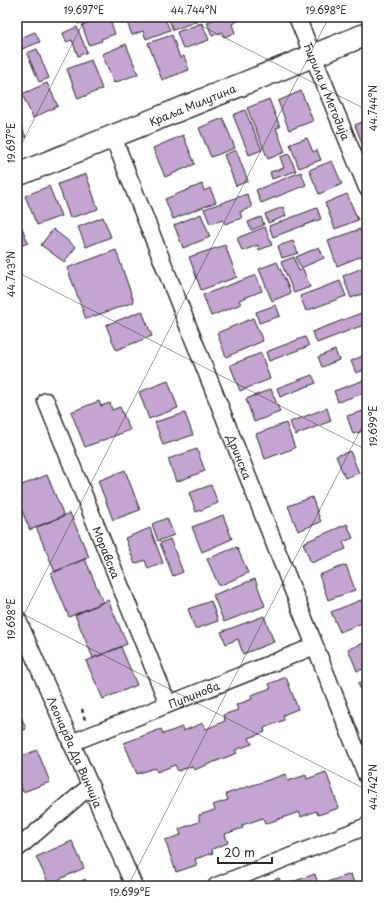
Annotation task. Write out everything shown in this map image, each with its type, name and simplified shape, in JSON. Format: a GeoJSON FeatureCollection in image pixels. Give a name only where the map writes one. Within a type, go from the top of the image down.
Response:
{"type":"FeatureCollection","features":[{"type":"Feature","properties":{"kind":"main road","name":"Краља Милутина"},"geometry":{"type":"LineString","coordinates":[[17,175],[367,34]]}},
{"type":"Feature","properties":{"kind":"street","name":"Ћирила и Методија"},"geometry":{"type":"LineString","coordinates":[[297,17],[367,188]]}},
{"type":"Feature","properties":{"kind":"street","name":"Дринска"},"geometry":{"type":"LineString","coordinates":[[113,137],[367,777]]}},
{"type":"Feature","properties":{"kind":"street","name":"Моравска"},"geometry":{"type":"LineString","coordinates":[[46,401],[168,704]]}},
{"type":"Feature","properties":{"kind":"street","name":"Леонарда Да Винчија"},"geometry":{"type":"LineString","coordinates":[[17,618],[134,886]]}},
{"type":"Feature","properties":{"kind":"street","name":"Пупинова"},"geometry":{"type":"LineString","coordinates":[[71,743],[315,646]]}},
{"type":"Feature","properties":{"kind":"street"},"geometry":{"type":"LineString","coordinates":[[17,849],[90,786]]}},
{"type":"Feature","properties":{"kind":"street"},"geometry":{"type":"LineString","coordinates":[[216,886],[367,826]]}},
{"type":"Feature","properties":{"kind":"building"},"geometry":{"type":"Polygon","coordinates":[[[76,17],[88,17],[89,20],[78,24],[76,17]]]}},
{"type":"Feature","properties":{"kind":"building"},"geometry":{"type":"Polygon","coordinates":[[[109,17],[115,34],[101,39],[102,41],[89,45],[82,25],[109,17]]]}},
{"type":"Feature","properties":{"kind":"building"},"geometry":{"type":"Polygon","coordinates":[[[125,17],[164,17],[170,30],[146,39],[143,31],[132,35],[125,17]]]}},
{"type":"Feature","properties":{"kind":"building"},"geometry":{"type":"Polygon","coordinates":[[[168,17],[202,17],[203,19],[173,30],[168,17]]]}},
{"type":"Feature","properties":{"kind":"building"},"geometry":{"type":"Polygon","coordinates":[[[223,17],[236,17],[238,21],[232,24],[235,33],[224,37],[222,32],[212,36],[207,22],[223,17]]]}},
{"type":"Feature","properties":{"kind":"building"},"geometry":{"type":"Polygon","coordinates":[[[202,23],[209,40],[183,49],[177,32],[202,23]]]}},
{"type":"Feature","properties":{"kind":"building"},"geometry":{"type":"Polygon","coordinates":[[[77,27],[87,52],[78,56],[72,40],[66,42],[63,33],[77,27]]]}},
{"type":"Feature","properties":{"kind":"building"},"geometry":{"type":"Polygon","coordinates":[[[35,32],[40,42],[22,49],[18,39],[35,32]]]}},
{"type":"Feature","properties":{"kind":"building"},"geometry":{"type":"Polygon","coordinates":[[[172,35],[180,58],[184,56],[189,70],[162,80],[148,43],[172,35]]]}},
{"type":"Feature","properties":{"kind":"building"},"geometry":{"type":"Polygon","coordinates":[[[126,44],[138,74],[114,83],[102,54],[126,44]]]}},
{"type":"Feature","properties":{"kind":"building"},"geometry":{"type":"Polygon","coordinates":[[[37,49],[49,78],[39,82],[27,53],[37,49]]]}},
{"type":"Feature","properties":{"kind":"building"},"geometry":{"type":"Polygon","coordinates":[[[91,60],[102,89],[78,99],[67,69],[91,60]]]}},
{"type":"Feature","properties":{"kind":"building"},"geometry":{"type":"Polygon","coordinates":[[[47,83],[58,106],[33,118],[22,94],[47,83]]]}},
{"type":"Feature","properties":{"kind":"building"},"geometry":{"type":"Polygon","coordinates":[[[301,91],[313,121],[289,130],[278,101],[301,91]]]}},
{"type":"Feature","properties":{"kind":"building"},"geometry":{"type":"Polygon","coordinates":[[[269,99],[280,127],[276,128],[285,152],[268,159],[247,108],[269,99]]]}},
{"type":"Feature","properties":{"kind":"building"},"geometry":{"type":"Polygon","coordinates":[[[245,110],[262,150],[249,155],[233,115],[245,110]]]}},
{"type":"Feature","properties":{"kind":"building"},"geometry":{"type":"Polygon","coordinates":[[[17,116],[26,137],[17,140],[17,116]]]}},
{"type":"Feature","properties":{"kind":"building"},"geometry":{"type":"Polygon","coordinates":[[[223,118],[235,148],[211,157],[199,128],[223,118]]]}},
{"type":"Feature","properties":{"kind":"building"},"geometry":{"type":"Polygon","coordinates":[[[367,120],[367,154],[366,154],[355,125],[367,120]]]}},
{"type":"Feature","properties":{"kind":"building"},"geometry":{"type":"Polygon","coordinates":[[[183,135],[195,164],[165,177],[153,148],[183,135]]]}},
{"type":"Feature","properties":{"kind":"building"},"geometry":{"type":"Polygon","coordinates":[[[307,138],[313,152],[317,150],[321,160],[299,168],[290,144],[307,138]]]}},
{"type":"Feature","properties":{"kind":"building"},"geometry":{"type":"Polygon","coordinates":[[[236,150],[248,181],[236,186],[224,155],[236,150]]]}},
{"type":"Feature","properties":{"kind":"building"},"geometry":{"type":"Polygon","coordinates":[[[289,154],[296,171],[272,179],[270,172],[284,168],[280,157],[289,154]]]}},
{"type":"Feature","properties":{"kind":"building"},"geometry":{"type":"Polygon","coordinates":[[[332,161],[342,184],[319,194],[309,170],[332,161]]]}},
{"type":"Feature","properties":{"kind":"building"},"geometry":{"type":"Polygon","coordinates":[[[301,172],[306,185],[261,203],[256,190],[301,172]]]}},
{"type":"Feature","properties":{"kind":"building"},"geometry":{"type":"Polygon","coordinates":[[[86,174],[98,209],[70,218],[58,184],[86,174]]]}},
{"type":"Feature","properties":{"kind":"building"},"geometry":{"type":"Polygon","coordinates":[[[202,184],[204,191],[210,188],[216,202],[173,219],[165,199],[202,184]]]}},
{"type":"Feature","properties":{"kind":"building"},"geometry":{"type":"Polygon","coordinates":[[[49,186],[61,216],[37,225],[25,196],[49,186]]]}},
{"type":"Feature","properties":{"kind":"building"},"geometry":{"type":"Polygon","coordinates":[[[247,194],[252,207],[240,212],[242,218],[225,224],[223,220],[210,224],[204,209],[247,194]]]}},
{"type":"Feature","properties":{"kind":"building"},"geometry":{"type":"Polygon","coordinates":[[[347,194],[358,220],[335,229],[325,203],[347,194]]]}},
{"type":"Feature","properties":{"kind":"building"},"geometry":{"type":"Polygon","coordinates":[[[283,207],[286,216],[268,223],[265,214],[283,207]]]}},
{"type":"Feature","properties":{"kind":"building"},"geometry":{"type":"Polygon","coordinates":[[[317,208],[321,219],[273,237],[269,226],[317,208]]]}},
{"type":"Feature","properties":{"kind":"building"},"geometry":{"type":"Polygon","coordinates":[[[201,214],[210,237],[183,248],[174,225],[201,214]]]}},
{"type":"Feature","properties":{"kind":"building"},"geometry":{"type":"Polygon","coordinates":[[[17,215],[28,243],[17,247],[17,215]]]}},
{"type":"Feature","properties":{"kind":"building"},"geometry":{"type":"Polygon","coordinates":[[[103,217],[111,237],[86,247],[78,227],[103,217]]]}},
{"type":"Feature","properties":{"kind":"building"},"geometry":{"type":"Polygon","coordinates":[[[261,217],[264,225],[251,230],[248,222],[261,217]]]}},
{"type":"Feature","properties":{"kind":"building"},"geometry":{"type":"Polygon","coordinates":[[[265,227],[272,245],[259,250],[258,245],[242,251],[237,238],[265,227]]]}},
{"type":"Feature","properties":{"kind":"building"},"geometry":{"type":"Polygon","coordinates":[[[53,229],[76,247],[64,262],[41,245],[53,229]]]}},
{"type":"Feature","properties":{"kind":"building"},"geometry":{"type":"Polygon","coordinates":[[[360,229],[367,249],[367,254],[337,266],[328,241],[360,229]]]}},
{"type":"Feature","properties":{"kind":"building"},"geometry":{"type":"Polygon","coordinates":[[[293,241],[298,253],[282,258],[278,246],[293,241]]]}},
{"type":"Feature","properties":{"kind":"building"},"geometry":{"type":"Polygon","coordinates":[[[225,245],[237,277],[201,290],[189,257],[225,245]]]}},
{"type":"Feature","properties":{"kind":"building"},"geometry":{"type":"Polygon","coordinates":[[[319,247],[324,258],[301,268],[296,257],[319,247]]]}},
{"type":"Feature","properties":{"kind":"building"},"geometry":{"type":"Polygon","coordinates":[[[116,250],[134,302],[86,319],[67,268],[116,250]]]}},
{"type":"Feature","properties":{"kind":"building"},"geometry":{"type":"Polygon","coordinates":[[[294,257],[299,271],[303,269],[310,287],[294,293],[281,262],[294,257]]]}},
{"type":"Feature","properties":{"kind":"building"},"geometry":{"type":"Polygon","coordinates":[[[277,262],[291,293],[272,301],[259,269],[277,262]]]}},
{"type":"Feature","properties":{"kind":"building"},"geometry":{"type":"Polygon","coordinates":[[[367,266],[367,296],[365,293],[351,298],[343,276],[367,266]]]}},
{"type":"Feature","properties":{"kind":"building"},"geometry":{"type":"Polygon","coordinates":[[[256,275],[262,291],[239,300],[241,304],[211,316],[203,295],[256,275]]]}},
{"type":"Feature","properties":{"kind":"building"},"geometry":{"type":"Polygon","coordinates":[[[340,281],[346,296],[306,311],[300,296],[340,281]]]}},
{"type":"Feature","properties":{"kind":"building"},"geometry":{"type":"Polygon","coordinates":[[[276,305],[280,316],[259,323],[256,312],[276,305]]]}},
{"type":"Feature","properties":{"kind":"building"},"geometry":{"type":"Polygon","coordinates":[[[142,311],[152,336],[116,350],[106,325],[142,311]]]}},
{"type":"Feature","properties":{"kind":"building"},"geometry":{"type":"Polygon","coordinates":[[[361,313],[366,324],[317,343],[312,332],[361,313]]]}},
{"type":"Feature","properties":{"kind":"building"},"geometry":{"type":"Polygon","coordinates":[[[253,318],[263,341],[226,357],[217,333],[253,318]]]}},
{"type":"Feature","properties":{"kind":"building"},"geometry":{"type":"Polygon","coordinates":[[[305,337],[309,346],[269,361],[266,352],[305,337]]]}},
{"type":"Feature","properties":{"kind":"building"},"geometry":{"type":"Polygon","coordinates":[[[335,350],[339,360],[322,367],[318,357],[335,350]]]}},
{"type":"Feature","properties":{"kind":"building"},"geometry":{"type":"Polygon","coordinates":[[[261,353],[270,379],[240,391],[230,365],[261,353]]]}},
{"type":"Feature","properties":{"kind":"building"},"geometry":{"type":"Polygon","coordinates":[[[367,354],[367,369],[356,373],[351,361],[367,354]]]}},
{"type":"Feature","properties":{"kind":"building"},"geometry":{"type":"Polygon","coordinates":[[[312,375],[316,383],[280,397],[277,388],[312,375]]]}},
{"type":"Feature","properties":{"kind":"building"},"geometry":{"type":"Polygon","coordinates":[[[364,380],[367,387],[367,392],[338,402],[334,391],[364,380]]]}},
{"type":"Feature","properties":{"kind":"building"},"geometry":{"type":"Polygon","coordinates":[[[168,381],[178,408],[149,419],[139,392],[168,381]]]}},
{"type":"Feature","properties":{"kind":"building"},"geometry":{"type":"Polygon","coordinates":[[[271,389],[280,412],[254,422],[246,399],[271,389]]]}},
{"type":"Feature","properties":{"kind":"building"},"geometry":{"type":"Polygon","coordinates":[[[99,401],[101,406],[110,403],[112,410],[120,407],[130,430],[85,447],[71,412],[99,401]]]}},
{"type":"Feature","properties":{"kind":"building"},"geometry":{"type":"Polygon","coordinates":[[[327,408],[331,421],[295,435],[290,422],[327,408]]]}},
{"type":"Feature","properties":{"kind":"building"},"geometry":{"type":"Polygon","coordinates":[[[363,411],[365,419],[367,419],[367,430],[353,434],[347,416],[363,411]]]}},
{"type":"Feature","properties":{"kind":"building"},"geometry":{"type":"Polygon","coordinates":[[[185,413],[193,435],[163,445],[155,422],[185,413]]]}},
{"type":"Feature","properties":{"kind":"building"},"geometry":{"type":"Polygon","coordinates":[[[286,423],[295,448],[265,459],[256,434],[286,423]]]}},
{"type":"Feature","properties":{"kind":"building"},"geometry":{"type":"Polygon","coordinates":[[[197,449],[205,471],[176,482],[168,459],[197,449]]]}},
{"type":"Feature","properties":{"kind":"building"},"geometry":{"type":"Polygon","coordinates":[[[367,450],[367,463],[363,451],[367,450]]]}},
{"type":"Feature","properties":{"kind":"building"},"geometry":{"type":"Polygon","coordinates":[[[350,451],[359,473],[345,478],[336,456],[350,451]]]}},
{"type":"Feature","properties":{"kind":"building"},"geometry":{"type":"Polygon","coordinates":[[[125,470],[140,510],[113,520],[98,481],[125,470]]]}},
{"type":"Feature","properties":{"kind":"building"},"geometry":{"type":"Polygon","coordinates":[[[47,475],[64,516],[30,530],[17,499],[17,487],[47,475]]]}},
{"type":"Feature","properties":{"kind":"building"},"geometry":{"type":"Polygon","coordinates":[[[211,485],[218,503],[196,512],[189,493],[211,485]]]}},
{"type":"Feature","properties":{"kind":"building"},"geometry":{"type":"Polygon","coordinates":[[[312,497],[321,522],[298,531],[288,506],[312,497]]]}},
{"type":"Feature","properties":{"kind":"building"},"geometry":{"type":"Polygon","coordinates":[[[70,513],[89,557],[55,572],[36,527],[70,513]]]}},
{"type":"Feature","properties":{"kind":"building"},"geometry":{"type":"Polygon","coordinates":[[[223,515],[232,539],[202,552],[192,527],[223,515]]]}},
{"type":"Feature","properties":{"kind":"building"},"geometry":{"type":"Polygon","coordinates":[[[167,518],[174,535],[158,541],[152,524],[167,518]]]}},
{"type":"Feature","properties":{"kind":"building"},"geometry":{"type":"Polygon","coordinates":[[[347,524],[353,538],[343,542],[346,549],[311,563],[303,543],[347,524]]]}},
{"type":"Feature","properties":{"kind":"building"},"geometry":{"type":"Polygon","coordinates":[[[150,528],[163,563],[148,569],[145,560],[135,564],[125,538],[150,528]]]}},
{"type":"Feature","properties":{"kind":"building"},"geometry":{"type":"Polygon","coordinates":[[[170,539],[183,572],[173,576],[160,543],[170,539]]]}},
{"type":"Feature","properties":{"kind":"building"},"geometry":{"type":"Polygon","coordinates":[[[237,547],[248,573],[219,586],[207,559],[237,547]]]}},
{"type":"Feature","properties":{"kind":"building"},"geometry":{"type":"Polygon","coordinates":[[[85,559],[103,602],[69,617],[51,573],[85,559]]]}},
{"type":"Feature","properties":{"kind":"building"},"geometry":{"type":"Polygon","coordinates":[[[346,565],[355,590],[328,600],[319,575],[346,565]]]}},
{"type":"Feature","properties":{"kind":"building"},"geometry":{"type":"Polygon","coordinates":[[[255,579],[265,606],[224,622],[213,595],[255,579]]]}},
{"type":"Feature","properties":{"kind":"building"},"geometry":{"type":"Polygon","coordinates":[[[108,600],[127,644],[93,658],[75,615],[108,600]]]}},
{"type":"Feature","properties":{"kind":"building"},"geometry":{"type":"Polygon","coordinates":[[[361,600],[367,614],[367,621],[340,632],[331,612],[361,600]]]}},
{"type":"Feature","properties":{"kind":"building"},"geometry":{"type":"Polygon","coordinates":[[[211,601],[218,621],[195,629],[188,609],[211,601]]]}},
{"type":"Feature","properties":{"kind":"building"},"geometry":{"type":"Polygon","coordinates":[[[264,616],[274,642],[243,654],[238,639],[226,644],[221,632],[264,616]]]}},
{"type":"Feature","properties":{"kind":"building"},"geometry":{"type":"Polygon","coordinates":[[[367,642],[367,668],[357,671],[348,649],[367,642]]]}},
{"type":"Feature","properties":{"kind":"building"},"geometry":{"type":"Polygon","coordinates":[[[121,647],[137,685],[103,699],[86,661],[121,647]]]}},
{"type":"Feature","properties":{"kind":"building"},"geometry":{"type":"Polygon","coordinates":[[[286,677],[298,709],[283,715],[284,720],[264,728],[265,732],[249,738],[252,744],[235,750],[237,753],[194,770],[192,766],[178,771],[175,765],[157,772],[155,768],[137,774],[124,743],[161,729],[163,734],[182,727],[183,731],[203,723],[206,729],[225,721],[223,715],[238,710],[236,705],[252,699],[251,695],[271,688],[269,684],[286,677]]]}},
{"type":"Feature","properties":{"kind":"building"},"geometry":{"type":"Polygon","coordinates":[[[367,680],[367,706],[358,683],[367,680]]]}},
{"type":"Feature","properties":{"kind":"building"},"geometry":{"type":"Polygon","coordinates":[[[17,706],[26,729],[17,733],[17,706]]]}},
{"type":"Feature","properties":{"kind":"building"},"geometry":{"type":"Polygon","coordinates":[[[37,750],[50,782],[23,792],[17,777],[17,758],[37,750]]]}},
{"type":"Feature","properties":{"kind":"building"},"geometry":{"type":"Polygon","coordinates":[[[326,772],[339,808],[318,815],[316,811],[301,817],[299,812],[265,824],[263,818],[242,825],[243,828],[225,834],[228,843],[212,849],[213,853],[195,859],[197,865],[176,872],[165,840],[181,835],[179,829],[199,822],[199,815],[215,810],[213,805],[228,800],[226,794],[286,774],[288,781],[306,775],[307,779],[326,772]]]}},
{"type":"Feature","properties":{"kind":"building"},"geometry":{"type":"Polygon","coordinates":[[[72,841],[84,868],[49,884],[36,857],[72,841]]]}},
{"type":"Feature","properties":{"kind":"building"},"geometry":{"type":"Polygon","coordinates":[[[315,874],[319,886],[287,886],[286,884],[315,874]]]}},
{"type":"Feature","properties":{"kind":"building"},"geometry":{"type":"Polygon","coordinates":[[[351,874],[355,886],[322,886],[321,884],[351,874]]]}},
{"type":"Feature","properties":{"kind":"building"},"geometry":{"type":"Polygon","coordinates":[[[279,878],[283,886],[259,886],[279,878]]]}},
{"type":"Feature","properties":{"kind":"building"},"geometry":{"type":"Polygon","coordinates":[[[85,879],[89,886],[73,886],[85,879]]]}}]}
